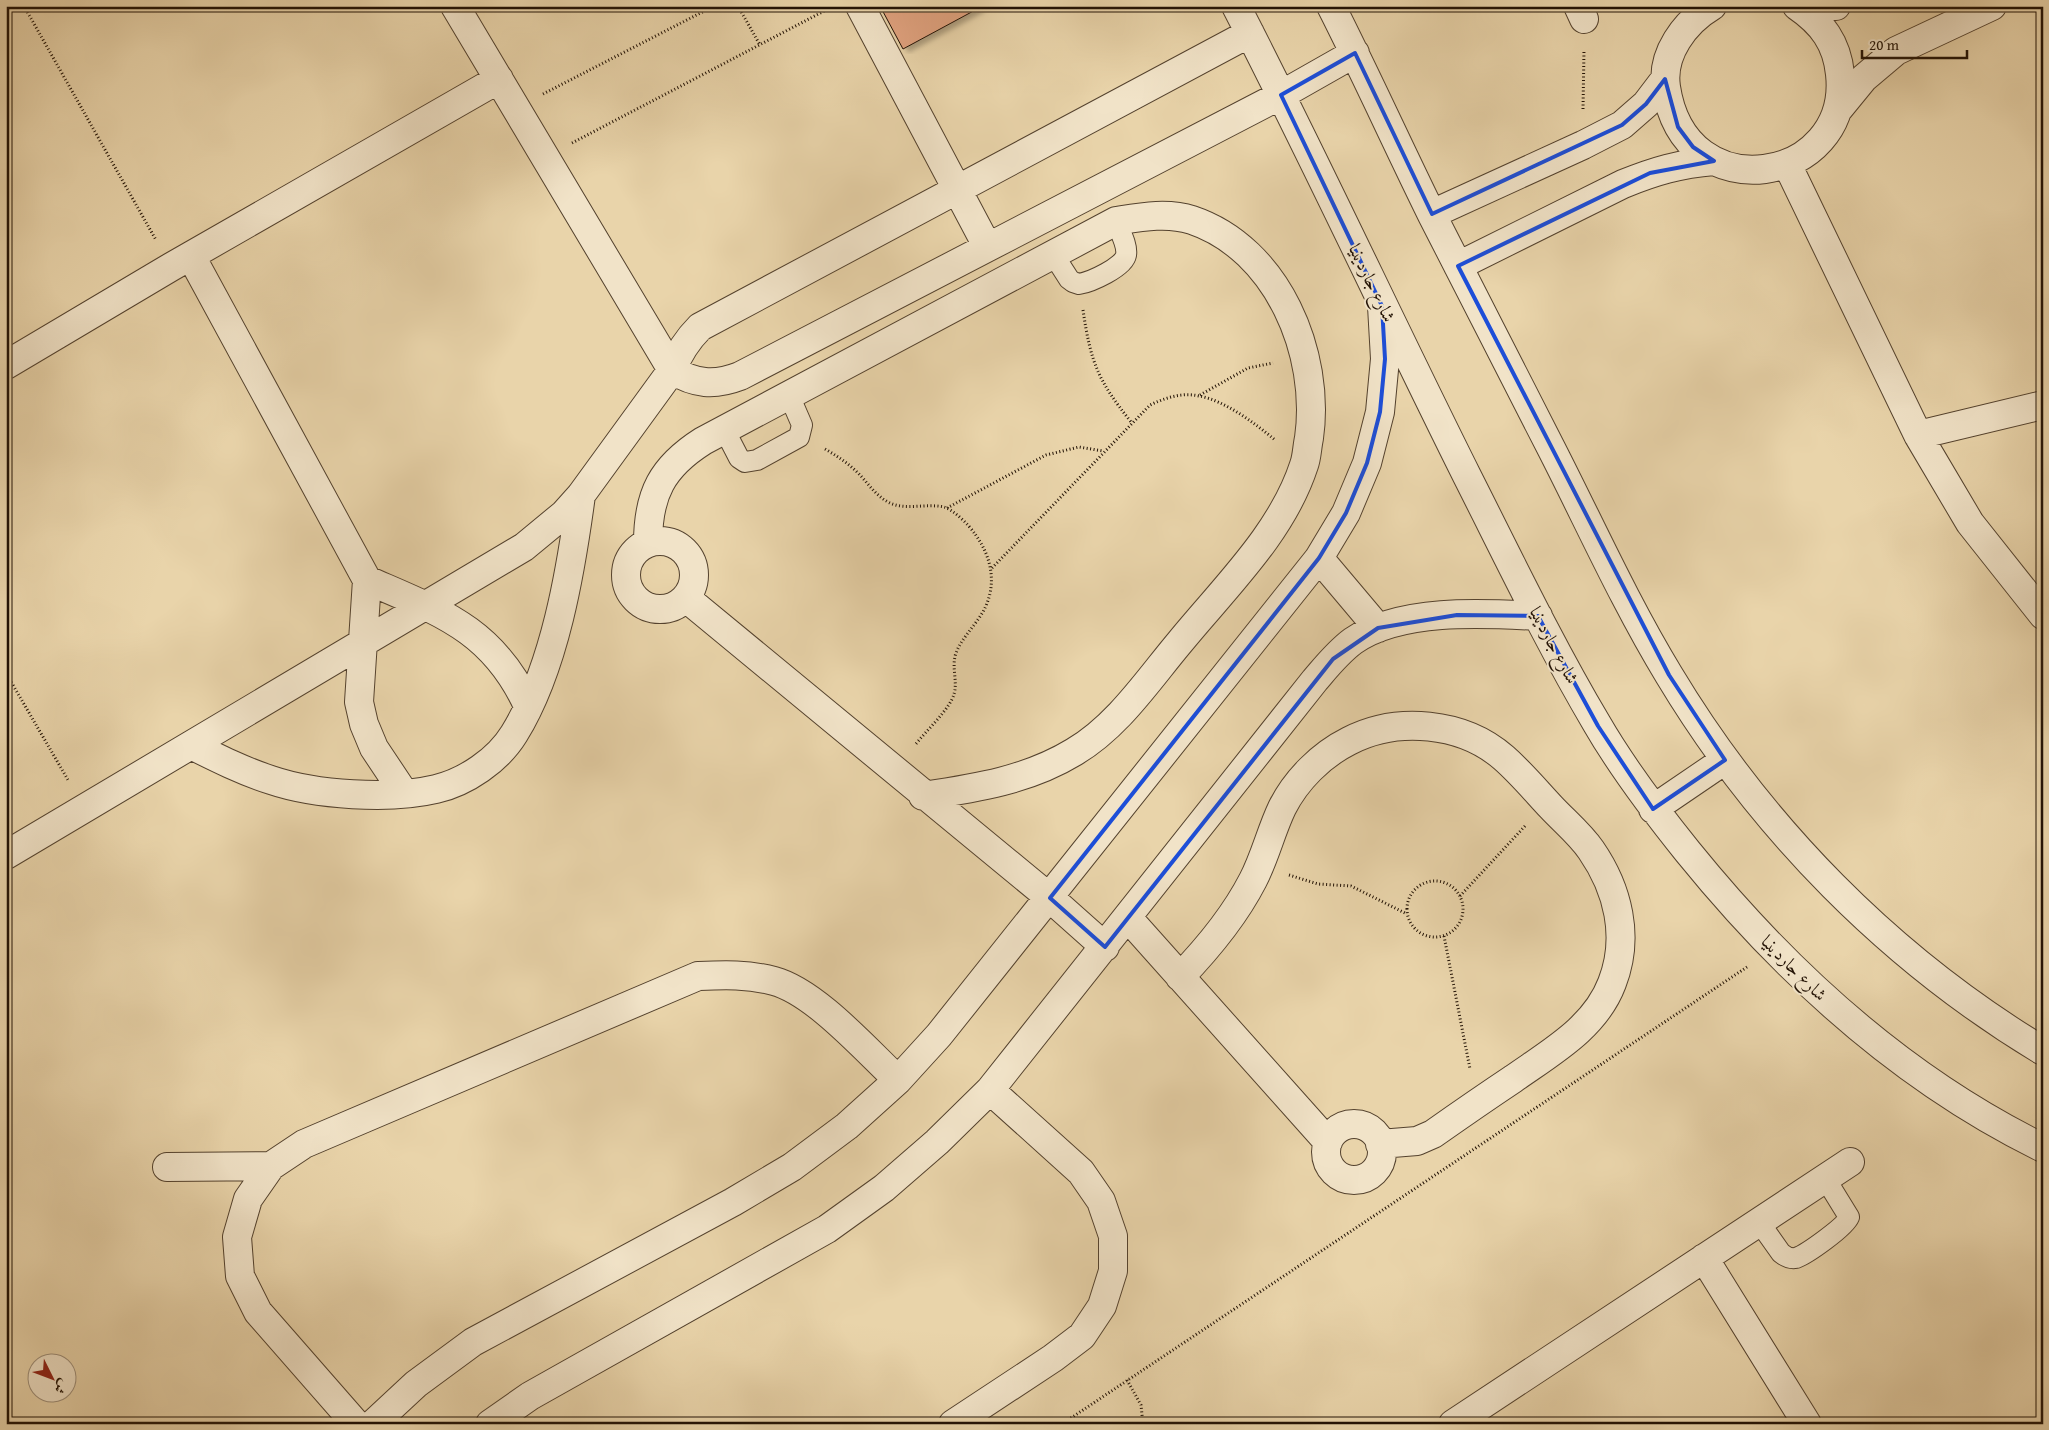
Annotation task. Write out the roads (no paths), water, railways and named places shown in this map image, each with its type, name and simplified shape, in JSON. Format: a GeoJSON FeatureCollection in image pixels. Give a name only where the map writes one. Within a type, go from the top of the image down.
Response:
{"type":"FeatureCollection","features":[{"type":"Feature","properties":{"kind":"street"},"geometry":{"type":"LineString","coordinates":[[455,6],[672,370],[687,379],[705,383],[723,382],[740,376],[987,246],[1281,95],[1355,53]]}},
{"type":"Feature","properties":{"kind":"street"},"geometry":{"type":"LineString","coordinates":[[860,6],[987,246]]}},
{"type":"Feature","properties":{"kind":"street","name":"شارع جاردينيا"},"geometry":{"type":"LineString","coordinates":[[1236,6],[1281,95],[1382,306],[1538,616],[1598,726],[1654,809],[1734,909],[1825,999],[1925,1080],[2010,1132],[2043,1148]]}},
{"type":"Feature","properties":{"kind":"street"},"geometry":{"type":"LineString","coordinates":[[1331,6],[1458,266],[1669,675],[1725,760],[1802,855],[1890,941],[1986,1016],[2043,1051]]}},
{"type":"Feature","properties":{"kind":"street"},"geometry":{"type":"LineString","coordinates":[[1712,6],[1699,14],[1682,32],[1670,54],[1665,79],[1669,104],[1678,127],[1693,147],[1714,161],[1738,169],[1763,170],[1787,164],[1809,151],[1820,139],[1837,110],[1864,78],[1896,51],[1992,6]]}},
{"type":"Feature","properties":{"kind":"street"},"geometry":{"type":"LineString","coordinates":[[1797,6],[1814,18],[1830,38],[1839,61],[1842,86],[1837,110]]}},
{"type":"Feature","properties":{"kind":"street"},"geometry":{"type":"LineString","coordinates":[[1829,6],[1836,6]]}},
{"type":"Feature","properties":{"kind":"street"},"geometry":{"type":"LineString","coordinates":[[6,855],[524,547],[564,514],[582,495],[672,370],[678,354],[700,327],[1250,32]]}},
{"type":"Feature","properties":{"kind":"street"},"geometry":{"type":"LineString","coordinates":[[6,365],[181,261],[499,79]]}},
{"type":"Feature","properties":{"kind":"street"},"geometry":{"type":"LineString","coordinates":[[1432,214],[1583,145],[1622,125],[1646,104],[1665,79]]}},
{"type":"Feature","properties":{"kind":"street"},"geometry":{"type":"LineString","coordinates":[[1458,266],[1641,176],[1679,164],[1714,161]]}},
{"type":"Feature","properties":{"kind":"street"},"geometry":{"type":"LineString","coordinates":[[1787,164],[1918,435],[1970,523],[2043,614]]}},
{"type":"Feature","properties":{"kind":"street"},"geometry":{"type":"LineString","coordinates":[[648,543],[648,518],[654,494],[666,472],[683,454],[724,429],[1116,221],[1153,215],[1191,220],[1225,236],[1254,261],[1281,295],[1299,335],[1310,377],[1311,421],[1305,464],[1288,505],[1263,541],[1116,719],[1076,752],[1029,775],[979,788],[923,796]]}},
{"type":"Feature","properties":{"kind":"street"},"geometry":{"type":"LineString","coordinates":[[181,261],[367,580],[359,702],[364,724],[374,748],[404,792]]}},
{"type":"Feature","properties":{"kind":"street"},"geometry":{"type":"LineString","coordinates":[[373,1424],[416,1384],[473,1342],[733,1202],[792,1167],[847,1126],[898,1080],[939,1035],[1319,558],[1346,512],[1368,463],[1380,412],[1385,359],[1382,306]]}},
{"type":"Feature","properties":{"kind":"street"},"geometry":{"type":"LineString","coordinates":[[1918,435],[2043,404]]}},
{"type":"Feature","properties":{"kind":"street"},"geometry":{"type":"LineString","coordinates":[[191,745],[231,766],[272,781],[315,790],[360,794],[404,792],[436,789],[466,778],[492,760],[514,735],[528,706],[544,665],[563,598],[576,538],[582,495]]}},
{"type":"Feature","properties":{"kind":"street"},"geometry":{"type":"LineString","coordinates":[[666,541],[683,549],[694,572],[694,582],[686,598],[678,605],[658,610],[647,608],[631,595],[625,575],[627,564],[632,555],[648,543],[666,541]]}},
{"type":"Feature","properties":{"kind":"street"},"geometry":{"type":"LineString","coordinates":[[1319,558],[1378,628]]}},
{"type":"Feature","properties":{"kind":"street"},"geometry":{"type":"LineString","coordinates":[[367,580],[427,606],[470,630],[488,646],[518,684],[528,706]]}},
{"type":"Feature","properties":{"kind":"street"},"geometry":{"type":"LineString","coordinates":[[686,598],[923,796],[1050,898],[1105,947]]}},
{"type":"Feature","properties":{"kind":"street"},"geometry":{"type":"LineString","coordinates":[[490,1424],[530,1396],[827,1229],[884,1188],[937,1142],[990,1090],[1333,659],[1353,641],[1378,628],[1416,619],[1457,615],[1538,616]]}},
{"type":"Feature","properties":{"kind":"street"},"geometry":{"type":"LineString","coordinates":[[1180,977],[1209,947],[1234,914],[1261,862],[1282,809],[1299,781],[1322,758],[1350,740],[1381,729],[1413,726],[1446,729],[1476,740],[1504,757],[1590,848],[1609,878],[1619,912],[1621,948],[1612,983],[1595,1014],[1569,1040],[1433,1134],[1417,1141],[1380,1144]]}},
{"type":"Feature","properties":{"kind":"street"},"geometry":{"type":"LineString","coordinates":[[1654,809],[1725,760]]}},
{"type":"Feature","properties":{"kind":"street"},"geometry":{"type":"LineString","coordinates":[[1128,918],[1328,1142]]}},
{"type":"Feature","properties":{"kind":"street"},"geometry":{"type":"LineString","coordinates":[[356,1424],[258,1312],[240,1276],[237,1237],[248,1199],[271,1166],[304,1144],[698,976],[737,974],[776,981],[810,998],[898,1080]]}},
{"type":"Feature","properties":{"kind":"street"},"geometry":{"type":"LineString","coordinates":[[953,1424],[1053,1358],[1082,1336],[1102,1306],[1113,1271],[1113,1236],[1101,1201],[1081,1172],[990,1090]]}},
{"type":"Feature","properties":{"kind":"street"},"geometry":{"type":"LineString","coordinates":[[1355,1124],[1371,1130],[1380,1144],[1382,1153],[1376,1170],[1361,1179],[1352,1180],[1344,1178],[1330,1168],[1326,1151],[1328,1142],[1339,1129],[1355,1124]]}},
{"type":"Feature","properties":{"kind":"street"},"geometry":{"type":"LineString","coordinates":[[1453,1424],[1850,1162]]}},
{"type":"Feature","properties":{"kind":"street"},"geometry":{"type":"LineString","coordinates":[[167,1167],[271,1166]]}},
{"type":"Feature","properties":{"kind":"street"},"geometry":{"type":"LineString","coordinates":[[1704,1258],[1807,1424]]}},
{"type":"Feature","properties":{"kind":"lane"},"geometry":{"type":"LineString","coordinates":[[1053,254],[1070,279],[1079,284],[1119,266],[1126,256],[1126,249],[1116,221]]}},
{"type":"Feature","properties":{"kind":"lane"},"geometry":{"type":"LineString","coordinates":[[724,429],[739,458],[745,462],[757,460],[799,437],[802,425],[789,395]]}},
{"type":"Feature","properties":{"kind":"lane"},"geometry":{"type":"LineString","coordinates":[[1759,1222],[1781,1253],[1786,1257],[1797,1258],[1843,1226],[1849,1217],[1825,1178]]}}]}
